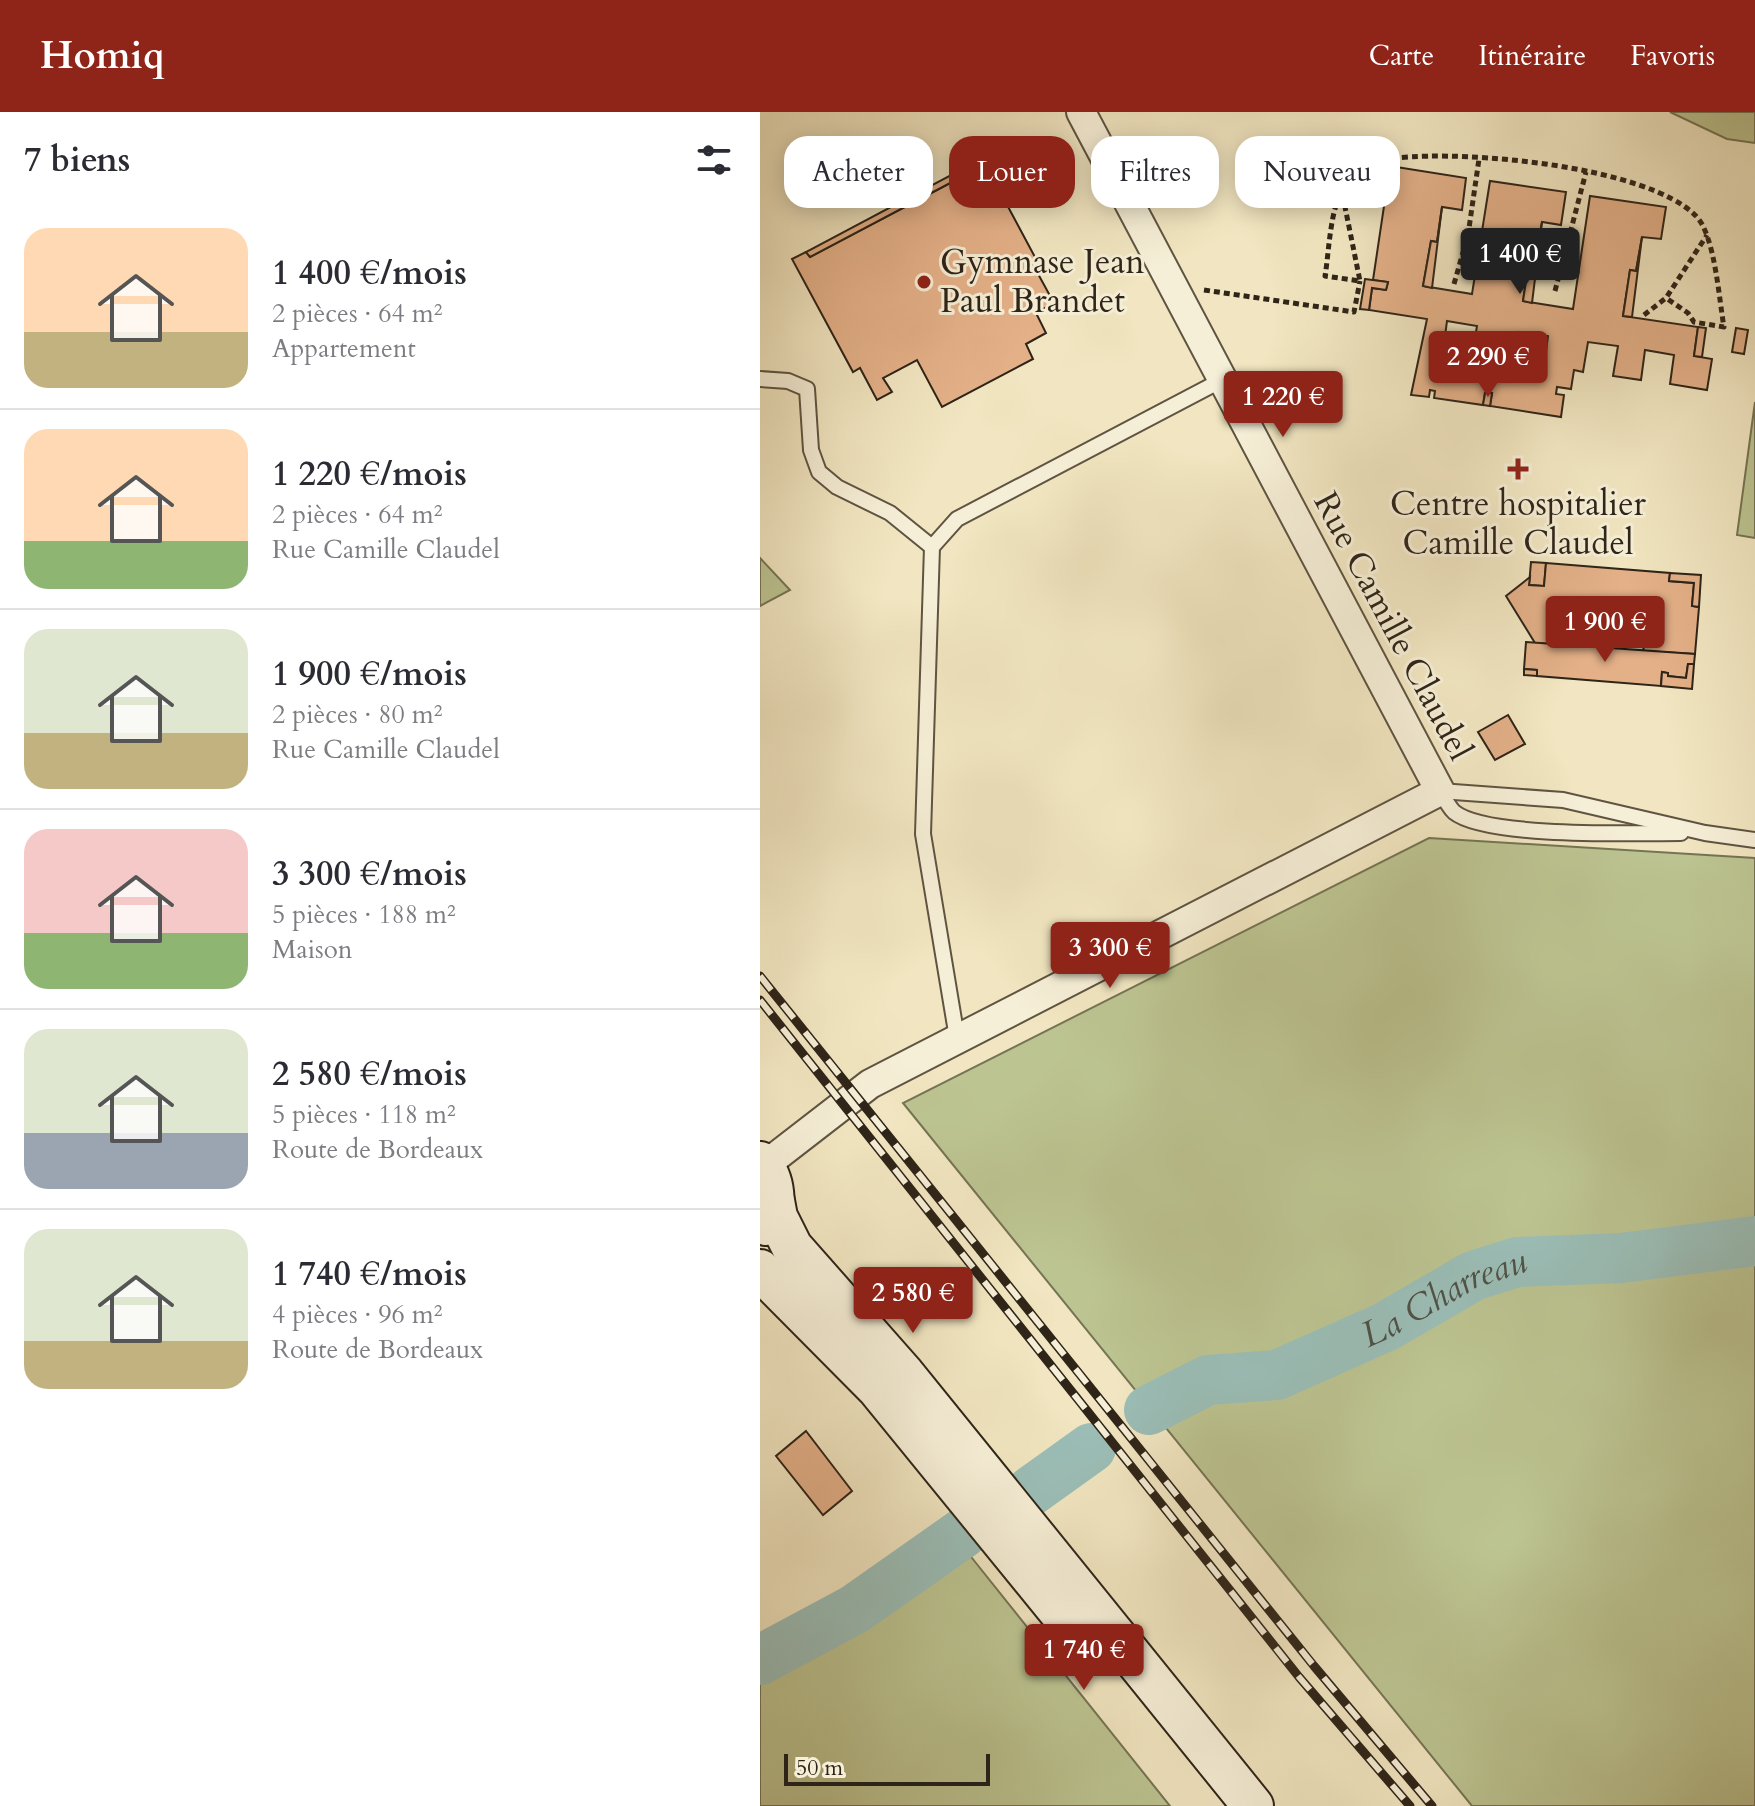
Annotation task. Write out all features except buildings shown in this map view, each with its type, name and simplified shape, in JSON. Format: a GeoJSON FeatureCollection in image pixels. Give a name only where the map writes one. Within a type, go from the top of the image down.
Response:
{"type":"FeatureCollection","features":[{"type":"Feature","properties":{"kind":"main road"},"geometry":{"type":"LineString","coordinates":[[765,1191],[792,1247],[893,1362],[998,1514],[1219,1806]]}},
{"type":"Feature","properties":{"kind":"main road"},"geometry":{"type":"LineString","coordinates":[[760,1270],[998,1514],[1253,1806]]}},
{"type":"Feature","properties":{"kind":"street","name":"Rue Camille Claudel"},"geometry":{"type":"LineString","coordinates":[[1081,112],[1440,791]]}},
{"type":"Feature","properties":{"kind":"street"},"geometry":{"type":"LineString","coordinates":[[765,1191],[870,1084],[1440,791]]}},
{"type":"Feature","properties":{"kind":"lane"},"geometry":{"type":"LineString","coordinates":[[760,379],[788,381],[807,389],[811,450],[819,472],[837,487],[890,513],[932,547]]}},
{"type":"Feature","properties":{"kind":"lane"},"geometry":{"type":"LineString","coordinates":[[957,1038],[923,834],[932,547],[957,519],[1222,380]]}},
{"type":"Feature","properties":{"kind":"lane"},"geometry":{"type":"LineString","coordinates":[[1440,791],[1454,811],[1471,821],[1561,833],[1705,833]]}},
{"type":"Feature","properties":{"kind":"lane"},"geometry":{"type":"LineString","coordinates":[[1440,791],[1563,800],[1705,833],[1755,840]]}},
{"type":"Feature","properties":{"kind":"path"},"geometry":{"type":"LineString","coordinates":[[1400,158],[1551,164],[1659,191],[1699,219],[1707,235],[1724,327],[1694,322],[1688,313],[1666,298]]}},
{"type":"Feature","properties":{"kind":"path"},"geometry":{"type":"LineString","coordinates":[[1454,284],[1468,235],[1479,159]]}},
{"type":"Feature","properties":{"kind":"path"},"geometry":{"type":"LineString","coordinates":[[1555,291],[1586,172]]}},
{"type":"Feature","properties":{"kind":"path"},"geometry":{"type":"LineString","coordinates":[[1335,208],[1325,276],[1360,281]]}},
{"type":"Feature","properties":{"kind":"path"},"geometry":{"type":"LineString","coordinates":[[1172,285],[1354,312],[1360,281],[1345,208]]}},
{"type":"Feature","properties":{"kind":"path"},"geometry":{"type":"LineString","coordinates":[[1644,315],[1666,298],[1707,235]]}},
{"type":"Feature","properties":{"kind":"green space"},"geometry":{"type":"Polygon","coordinates":[[[1670,112],[1755,112],[1755,143],[1727,139],[1670,112]]]}},
{"type":"Feature","properties":{"kind":"green space"},"geometry":{"type":"Polygon","coordinates":[[[1755,402],[1755,538],[1737,535],[1755,402]]]}},
{"type":"Feature","properties":{"kind":"green space"},"geometry":{"type":"Polygon","coordinates":[[[760,558],[790,590],[760,606],[760,558]]]}},
{"type":"Feature","properties":{"kind":"green space"},"geometry":{"type":"Polygon","coordinates":[[[1429,838],[1755,858],[1755,1806],[1472,1806],[903,1103],[1429,838]]]}},
{"type":"Feature","properties":{"kind":"green space"},"geometry":{"type":"Polygon","coordinates":[[[968,1553],[1170,1806],[760,1806],[760,1665],[968,1553]]]}},
{"type":"Feature","properties":{"kind":"waterway","name":"La Charreau"},"geometry":{"type":"LineString","coordinates":[[1149,1410],[1208,1380],[1277,1375],[1385,1327],[1473,1276],[1517,1262],[1621,1258],[1755,1241]]}},
{"type":"Feature","properties":{"kind":"waterway","name":"La Charreau"},"geometry":{"type":"LineString","coordinates":[[1031,1491],[1091,1448]]}},
{"type":"Feature","properties":{"kind":"waterway","name":"La Charreau"},"geometry":{"type":"LineString","coordinates":[[760,1660],[855,1609],[963,1533]]}},
{"type":"Feature","properties":{"kind":"railway"},"geometry":{"type":"LineString","coordinates":[[760,976],[1314,1666],[1432,1806]]}},
{"type":"Feature","properties":{"kind":"railway"},"geometry":{"type":"LineString","coordinates":[[760,1000],[1299,1677],[1410,1806]]}},
{"type":"Feature","properties":{"kind":"place","name":"Gymnase Jean Paul Brandet"},"geometry":{"type":"Point","coordinates":[924,282]}},
{"type":"Feature","properties":{"kind":"place","name":"Centre hospitalier Camille Claudel"},"geometry":{"type":"Point","coordinates":[1518,469]}}]}
